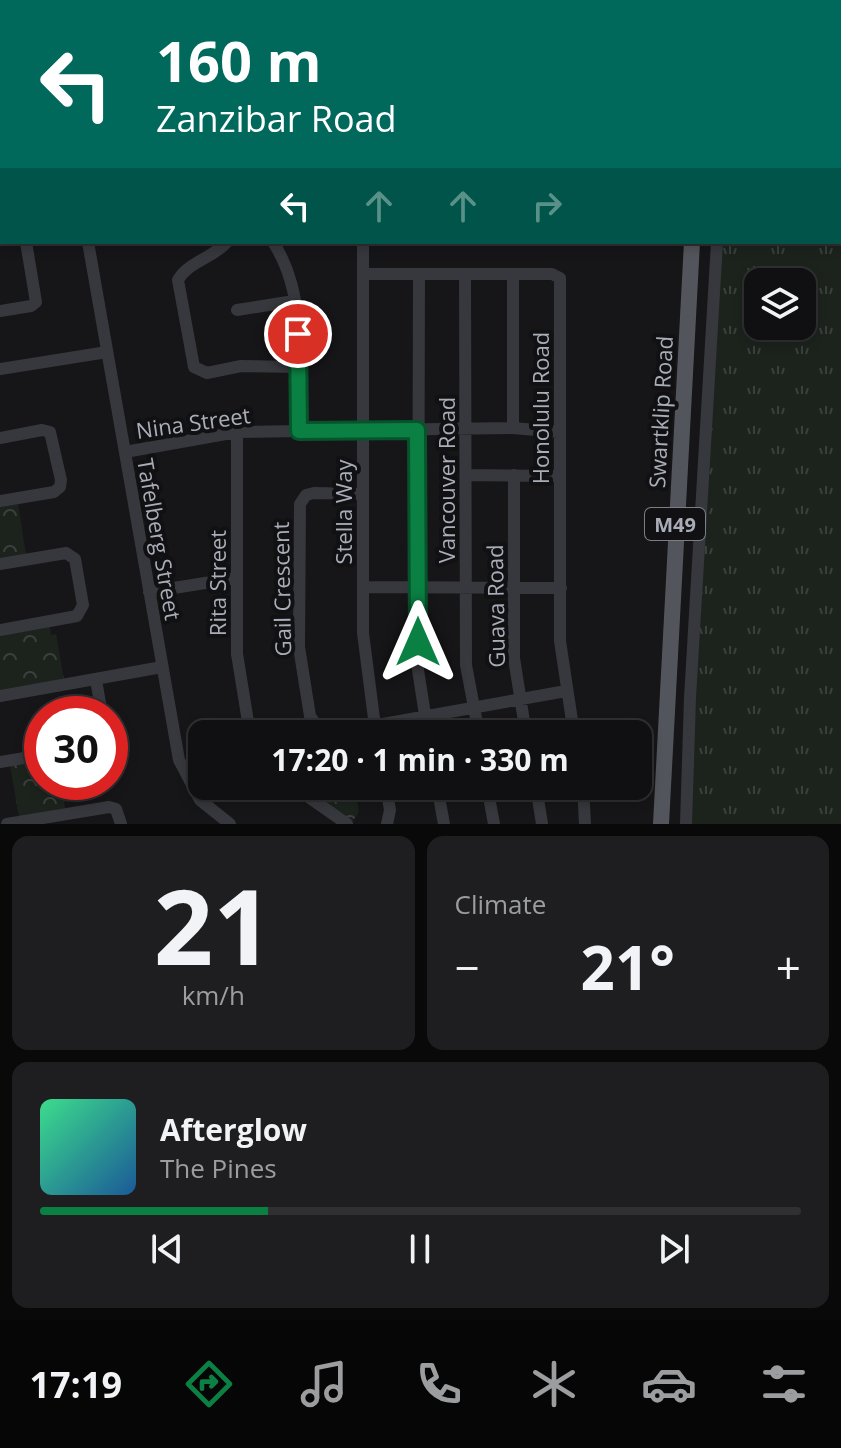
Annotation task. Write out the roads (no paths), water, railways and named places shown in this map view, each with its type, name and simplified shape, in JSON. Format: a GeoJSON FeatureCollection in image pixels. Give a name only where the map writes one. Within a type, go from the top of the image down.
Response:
{"type":"FeatureCollection","features":[{"type":"Feature","properties":{"kind":"main road","name":"Swartklip Road"},"geometry":{"type":"LineString","coordinates":[[661,824],[692,244]]}},
{"type":"Feature","properties":{"kind":"street"},"geometry":{"type":"LineString","coordinates":[[0,311],[31,306],[36,302],[26,244]]}},
{"type":"Feature","properties":{"kind":"street","name":"Tafelberg Street"},"geometry":{"type":"LineString","coordinates":[[88,244],[183,771],[200,800],[230,824]]}},
{"type":"Feature","properties":{"kind":"street"},"geometry":{"type":"LineString","coordinates":[[225,244],[215,255],[183,270],[178,280],[194,367],[207,373],[241,366],[299,367]]}},
{"type":"Feature","properties":{"kind":"street"},"geometry":{"type":"LineString","coordinates":[[274,244],[285,262],[294,301],[299,367],[299,431]]}},
{"type":"Feature","properties":{"kind":"street","name":"Stella Way"},"geometry":{"type":"LineString","coordinates":[[363,244],[363,643],[375,720]]}},
{"type":"Feature","properties":{"kind":"street"},"geometry":{"type":"LineString","coordinates":[[686,824],[690,698],[717,244]]}},
{"type":"Feature","properties":{"kind":"street","name":"Honolulu Road"},"geometry":{"type":"LineString","coordinates":[[365,274],[552,274],[561,279],[560,649],[571,720]]}},
{"type":"Feature","properties":{"kind":"street","name":"Vancouver Road"},"geometry":{"type":"LineString","coordinates":[[465,274],[466,665],[476,720]]}},
{"type":"Feature","properties":{"kind":"street"},"geometry":{"type":"LineString","coordinates":[[419,275],[418,670],[426,720]]}},
{"type":"Feature","properties":{"kind":"street"},"geometry":{"type":"LineString","coordinates":[[513,275],[513,428]]}},
{"type":"Feature","properties":{"kind":"street"},"geometry":{"type":"LineString","coordinates":[[237,310],[294,301]]}},
{"type":"Feature","properties":{"kind":"street"},"geometry":{"type":"LineString","coordinates":[[0,369],[107,352]]}},
{"type":"Feature","properties":{"kind":"street","name":"Nina Street"},"geometry":{"type":"LineString","coordinates":[[125,452],[237,432],[513,428],[559,432]]}},
{"type":"Feature","properties":{"kind":"street"},"geometry":{"type":"LineString","coordinates":[[0,438],[47,430],[53,438],[61,480],[60,487],[54,492],[0,501]]}},
{"type":"Feature","properties":{"kind":"street","name":"Rita Street"},"geometry":{"type":"LineString","coordinates":[[237,432],[237,654],[248,720]]}},
{"type":"Feature","properties":{"kind":"street"},"geometry":{"type":"LineString","coordinates":[[466,475],[559,476]]}},
{"type":"Feature","properties":{"kind":"street","name":"Guava Road"},"geometry":{"type":"LineString","coordinates":[[514,475],[514,658],[524,720]]}},
{"type":"Feature","properties":{"kind":"street","name":"Gail Crescent"},"geometry":{"type":"LineString","coordinates":[[312,720],[299,647],[300,504],[306,495],[314,493],[362,494]]}},
{"type":"Feature","properties":{"kind":"street"},"geometry":{"type":"LineString","coordinates":[[0,564],[66,553],[75,559],[83,605],[77,616],[0,630]]}},
{"type":"Feature","properties":{"kind":"street"},"geometry":{"type":"LineString","coordinates":[[149,592],[236,578]]}},
{"type":"Feature","properties":{"kind":"street"},"geometry":{"type":"LineString","coordinates":[[363,587],[561,588]]}},
{"type":"Feature","properties":{"kind":"street"},"geometry":{"type":"LineString","coordinates":[[0,696],[162,667]]}},
{"type":"Feature","properties":{"kind":"street"},"geometry":{"type":"LineString","coordinates":[[96,680],[99,696]]}},
{"type":"Feature","properties":{"kind":"street"},"geometry":{"type":"LineString","coordinates":[[410,720],[566,691]]}},
{"type":"Feature","properties":{"kind":"street"},"geometry":{"type":"LineString","coordinates":[[0,762],[24,758]]}},
{"type":"Feature","properties":{"kind":"street"},"geometry":{"type":"LineString","coordinates":[[313,800],[347,824]]}},
{"type":"Feature","properties":{"kind":"street"},"geometry":{"type":"LineString","coordinates":[[387,824],[388,800]]}},
{"type":"Feature","properties":{"kind":"street"},"geometry":{"type":"LineString","coordinates":[[440,800],[444,824]]}},
{"type":"Feature","properties":{"kind":"street"},"geometry":{"type":"LineString","coordinates":[[490,800],[494,824]]}},
{"type":"Feature","properties":{"kind":"street"},"geometry":{"type":"LineString","coordinates":[[538,800],[542,824]]}},
{"type":"Feature","properties":{"kind":"street"},"geometry":{"type":"LineString","coordinates":[[584,800],[585,824]]}},
{"type":"Feature","properties":{"kind":"street"},"geometry":{"type":"LineString","coordinates":[[7,824],[109,807],[116,809],[121,824]]}}]}
